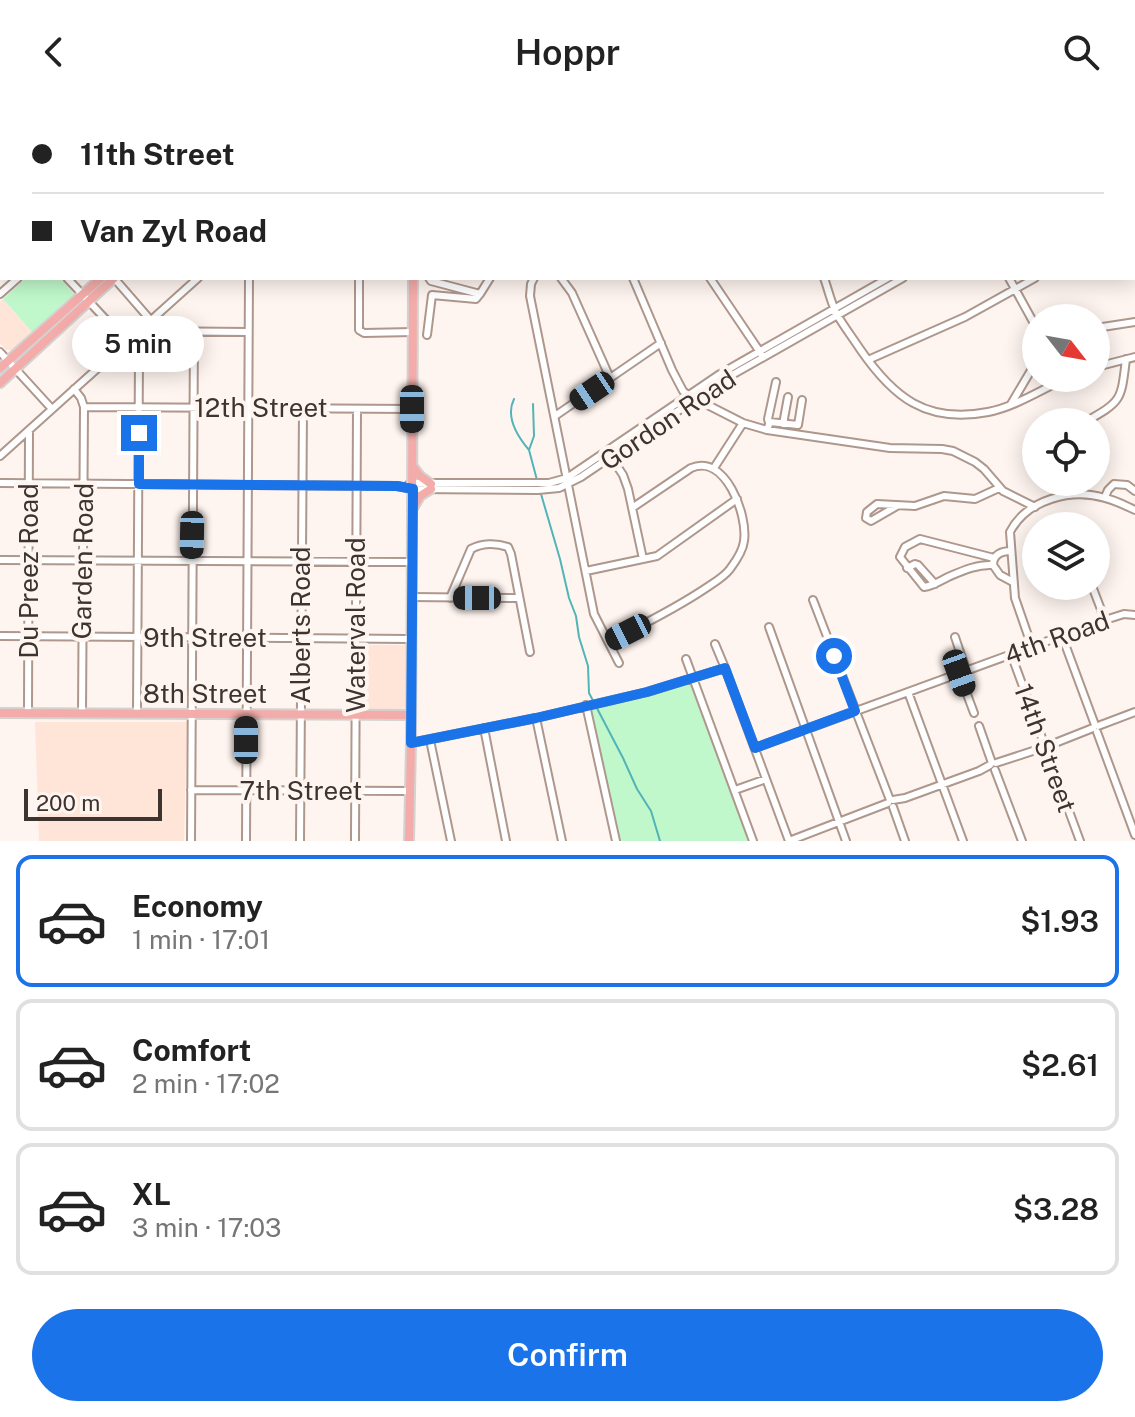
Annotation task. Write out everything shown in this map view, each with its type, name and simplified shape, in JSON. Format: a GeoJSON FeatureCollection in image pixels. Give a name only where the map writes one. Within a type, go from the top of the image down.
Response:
{"type":"FeatureCollection","features":[{"type":"Feature","properties":{"kind":"main road"},"geometry":{"type":"LineString","coordinates":[[0,383],[99,280]]}},
{"type":"Feature","properties":{"kind":"main road"},"geometry":{"type":"LineString","coordinates":[[0,368],[111,280]]}},
{"type":"Feature","properties":{"kind":"main road"},"geometry":{"type":"LineString","coordinates":[[409,841],[413,280]]}},
{"type":"Feature","properties":{"kind":"main road"},"geometry":{"type":"LineString","coordinates":[[412,466],[431,486],[420,496],[412,511]]}},
{"type":"Feature","properties":{"kind":"main road","name":"8th Street"},"geometry":{"type":"LineString","coordinates":[[0,713],[410,715]]}},
{"type":"Feature","properties":{"kind":"street"},"geometry":{"type":"LineString","coordinates":[[0,294],[16,280]]}},
{"type":"Feature","properties":{"kind":"street"},"geometry":{"type":"LineString","coordinates":[[69,280],[139,355]]}},
{"type":"Feature","properties":{"kind":"street"},"geometry":{"type":"LineString","coordinates":[[116,280],[160,331]]}},
{"type":"Feature","properties":{"kind":"street"},"geometry":{"type":"LineString","coordinates":[[0,456],[196,280]]}},
{"type":"Feature","properties":{"kind":"street"},"geometry":{"type":"LineString","coordinates":[[246,841],[249,280]]}},
{"type":"Feature","properties":{"kind":"street"},"geometry":{"type":"LineString","coordinates":[[359,280],[359,330],[364,333],[413,332]]}},
{"type":"Feature","properties":{"kind":"street"},"geometry":{"type":"LineString","coordinates":[[459,288],[463,280]]}},
{"type":"Feature","properties":{"kind":"street"},"geometry":{"type":"LineString","coordinates":[[427,335],[432,295],[476,299],[489,280]]}},
{"type":"Feature","properties":{"kind":"street"},"geometry":{"type":"LineString","coordinates":[[533,280],[530,296],[594,614],[619,663]]}},
{"type":"Feature","properties":{"kind":"street"},"geometry":{"type":"LineString","coordinates":[[562,280],[572,293],[610,378]]}},
{"type":"Feature","properties":{"kind":"street"},"geometry":{"type":"LineString","coordinates":[[634,280],[682,389],[688,395],[743,423],[890,448],[953,451],[984,469],[999,488],[1035,507]]}},
{"type":"Feature","properties":{"kind":"street"},"geometry":{"type":"LineString","coordinates":[[711,280],[762,355]]}},
{"type":"Feature","properties":{"kind":"street"},"geometry":{"type":"LineString","coordinates":[[825,280],[836,312],[885,382],[925,409],[949,413],[992,411],[1034,393]]}},
{"type":"Feature","properties":{"kind":"street","name":"Gordon Road"},"geometry":{"type":"LineString","coordinates":[[609,454],[688,395],[836,312],[885,280]]}},
{"type":"Feature","properties":{"kind":"street","name":"Gordon Road"},"geometry":{"type":"LineString","coordinates":[[836,312],[899,280]]}},
{"type":"Feature","properties":{"kind":"street"},"geometry":{"type":"LineString","coordinates":[[1010,280],[1023,304]]}},
{"type":"Feature","properties":{"kind":"street"},"geometry":{"type":"LineString","coordinates":[[868,360],[965,317],[1031,280]]}},
{"type":"Feature","properties":{"kind":"street"},"geometry":{"type":"LineString","coordinates":[[445,281],[480,294]]}},
{"type":"Feature","properties":{"kind":"street"},"geometry":{"type":"LineString","coordinates":[[1110,326],[1135,322]]}},
{"type":"Feature","properties":{"kind":"street"},"geometry":{"type":"LineString","coordinates":[[141,331],[248,332]]}},
{"type":"Feature","properties":{"kind":"street"},"geometry":{"type":"LineString","coordinates":[[137,714],[141,331]]}},
{"type":"Feature","properties":{"kind":"street"},"geometry":{"type":"LineString","coordinates":[[191,841],[194,332]]}},
{"type":"Feature","properties":{"kind":"street"},"geometry":{"type":"LineString","coordinates":[[555,416],[661,343]]}},
{"type":"Feature","properties":{"kind":"street"},"geometry":{"type":"LineString","coordinates":[[0,352],[52,409]]}},
{"type":"Feature","properties":{"kind":"street","name":"Gordon Road"},"geometry":{"type":"LineString","coordinates":[[0,483],[539,487],[568,481],[762,355]]}},
{"type":"Feature","properties":{"kind":"street"},"geometry":{"type":"LineString","coordinates":[[1110,363],[1135,357]]}},
{"type":"Feature","properties":{"kind":"street"},"geometry":{"type":"LineString","coordinates":[[1107,408],[1115,403],[1123,383],[1126,359]]}},
{"type":"Feature","properties":{"kind":"street"},"geometry":{"type":"LineString","coordinates":[[768,426],[776,382]]}},
{"type":"Feature","properties":{"kind":"street"},"geometry":{"type":"LineString","coordinates":[[1011,405],[1022,386]]}},
{"type":"Feature","properties":{"kind":"street"},"geometry":{"type":"LineString","coordinates":[[74,389],[84,407]]}},
{"type":"Feature","properties":{"kind":"street"},"geometry":{"type":"LineString","coordinates":[[783,424],[788,397]]}},
{"type":"Feature","properties":{"kind":"street"},"geometry":{"type":"LineString","coordinates":[[768,426],[798,425],[802,400]]}},
{"type":"Feature","properties":{"kind":"street","name":"12th Street"},"geometry":{"type":"LineString","coordinates":[[84,407],[412,409]]}},
{"type":"Feature","properties":{"kind":"street","name":"Garden Road"},"geometry":{"type":"LineString","coordinates":[[82,714],[84,407]]}},
{"type":"Feature","properties":{"kind":"street","name":"Alberts Road"},"geometry":{"type":"LineString","coordinates":[[300,841],[303,409]]}},
{"type":"Feature","properties":{"kind":"street","name":"Waterval Road"},"geometry":{"type":"LineString","coordinates":[[355,841],[357,409]]}},
{"type":"Feature","properties":{"kind":"street"},"geometry":{"type":"LineString","coordinates":[[714,468],[743,423]]}},
{"type":"Feature","properties":{"kind":"street","name":"Du Preez Road"},"geometry":{"type":"LineString","coordinates":[[28,713],[29,430]]}},
{"type":"Feature","properties":{"kind":"street"},"geometry":{"type":"LineString","coordinates":[[609,454],[625,481],[643,559]]}},
{"type":"Feature","properties":{"kind":"street"},"geometry":{"type":"LineString","coordinates":[[609,642],[675,609],[729,571],[744,541],[742,511],[714,468],[701,465],[691,468],[632,508]]}},
{"type":"Feature","properties":{"kind":"street"},"geometry":{"type":"LineString","coordinates":[[1105,497],[1114,484],[1127,485],[1135,491]]}},
{"type":"Feature","properties":{"kind":"street"},"geometry":{"type":"LineString","coordinates":[[897,506],[871,521],[866,518],[867,512],[877,504],[915,506],[944,496],[975,499],[999,488]]}},
{"type":"Feature","properties":{"kind":"street"},"geometry":{"type":"LineString","coordinates":[[1032,647],[1013,582],[1012,528],[1035,507],[1068,495],[1105,497],[1135,509]]}},
{"type":"Feature","properties":{"kind":"street"},"geometry":{"type":"LineString","coordinates":[[586,571],[657,556],[737,499]]}},
{"type":"Feature","properties":{"kind":"street"},"geometry":{"type":"LineString","coordinates":[[1011,551],[1003,552],[993,561],[928,587],[921,586],[901,559],[901,553],[910,543],[920,539],[993,561],[1000,575],[1013,582]]}},
{"type":"Feature","properties":{"kind":"street"},"geometry":{"type":"LineString","coordinates":[[450,598],[471,549],[496,544],[508,547],[530,652]]}},
{"type":"Feature","properties":{"kind":"street"},"geometry":{"type":"LineString","coordinates":[[0,560],[411,562]]}},
{"type":"Feature","properties":{"kind":"street"},"geometry":{"type":"LineString","coordinates":[[907,568],[918,565],[935,584]]}},
{"type":"Feature","properties":{"kind":"street"},"geometry":{"type":"LineString","coordinates":[[411,597],[518,598]]}},
{"type":"Feature","properties":{"kind":"street"},"geometry":{"type":"LineString","coordinates":[[813,600],[905,841]]}},
{"type":"Feature","properties":{"kind":"street"},"geometry":{"type":"LineString","coordinates":[[1097,600],[1105,620]]}},
{"type":"Feature","properties":{"kind":"street","name":"4th Road"},"geometry":{"type":"LineString","coordinates":[[755,748],[1105,620],[1124,614],[1135,615]]}},
{"type":"Feature","properties":{"kind":"street"},"geometry":{"type":"LineString","coordinates":[[769,627],[846,841]]}},
{"type":"Feature","properties":{"kind":"street","name":"9th Street"},"geometry":{"type":"LineString","coordinates":[[0,636],[410,639]]}},
{"type":"Feature","properties":{"kind":"street"},"geometry":{"type":"LineString","coordinates":[[1062,636],[1135,835]]}},
{"type":"Feature","properties":{"kind":"street"},"geometry":{"type":"LineString","coordinates":[[955,637],[974,713]]}},
{"type":"Feature","properties":{"kind":"street"},"geometry":{"type":"LineString","coordinates":[[715,644],[721,669],[755,748],[789,841],[1135,714]]}},
{"type":"Feature","properties":{"kind":"street","name":"14th Street"},"geometry":{"type":"LineString","coordinates":[[1011,654],[1080,841]]}},
{"type":"Feature","properties":{"kind":"street"},"geometry":{"type":"LineString","coordinates":[[686,659],[753,841]]}},
{"type":"Feature","properties":{"kind":"street"},"geometry":{"type":"LineString","coordinates":[[411,743],[536,718],[694,679],[721,669]]}},
{"type":"Feature","properties":{"kind":"street"},"geometry":{"type":"LineString","coordinates":[[908,692],[963,841]]}},
{"type":"Feature","properties":{"kind":"street"},"geometry":{"type":"LineString","coordinates":[[591,704],[616,841]]}},
{"type":"Feature","properties":{"kind":"street"},"geometry":{"type":"LineString","coordinates":[[536,718],[562,841]]}},
{"type":"Feature","properties":{"kind":"street"},"geometry":{"type":"LineString","coordinates":[[979,726],[1022,841]]}},
{"type":"Feature","properties":{"kind":"street"},"geometry":{"type":"LineString","coordinates":[[484,728],[506,841]]}},
{"type":"Feature","properties":{"kind":"street"},"geometry":{"type":"LineString","coordinates":[[430,740],[451,841]]}},
{"type":"Feature","properties":{"kind":"street"},"geometry":{"type":"LineString","coordinates":[[735,790],[766,779]]}},
{"type":"Feature","properties":{"kind":"street","name":"7th Street"},"geometry":{"type":"LineString","coordinates":[[191,790],[410,791]]}},
{"type":"Feature","properties":{"kind":"shaded area"},"geometry":{"type":"Polygon","coordinates":[[[3,299],[32,332],[12,350],[6,350],[0,343],[0,302],[3,299]]]}},
{"type":"Feature","properties":{"kind":"shaded area"},"geometry":{"type":"Polygon","coordinates":[[[360,645],[405,645],[405,708],[401,711],[361,711],[359,708],[360,645]]]}},
{"type":"Feature","properties":{"kind":"shaded area"},"geometry":{"type":"Polygon","coordinates":[[[35,722],[187,722],[184,841],[39,841],[35,722]]]}},
{"type":"Feature","properties":{"kind":"green space"},"geometry":{"type":"Polygon","coordinates":[[[24,280],[62,280],[74,294],[32,332],[3,299],[24,280]]]}},
{"type":"Feature","properties":{"kind":"green space"},"geometry":{"type":"Polygon","coordinates":[[[690,682],[748,841],[617,841],[588,706],[690,682]]]}},
{"type":"Feature","properties":{"kind":"waterway"},"geometry":{"type":"LineString","coordinates":[[514,399],[512,420],[529,450]]}},
{"type":"Feature","properties":{"kind":"waterway"},"geometry":{"type":"LineString","coordinates":[[533,404],[534,436],[529,450],[537,480]]}},
{"type":"Feature","properties":{"kind":"waterway"},"geometry":{"type":"LineString","coordinates":[[541,494],[576,616],[588,666],[589,693],[651,811],[660,841]]}},
{"type":"Feature","properties":{"kind":"route"},"geometry":{"type":"LineString","coordinates":[[139,433],[139,484],[405,486],[413,489],[411,743],[647,692],[725,668],[755,748],[855,711],[834,656]]}}]}
